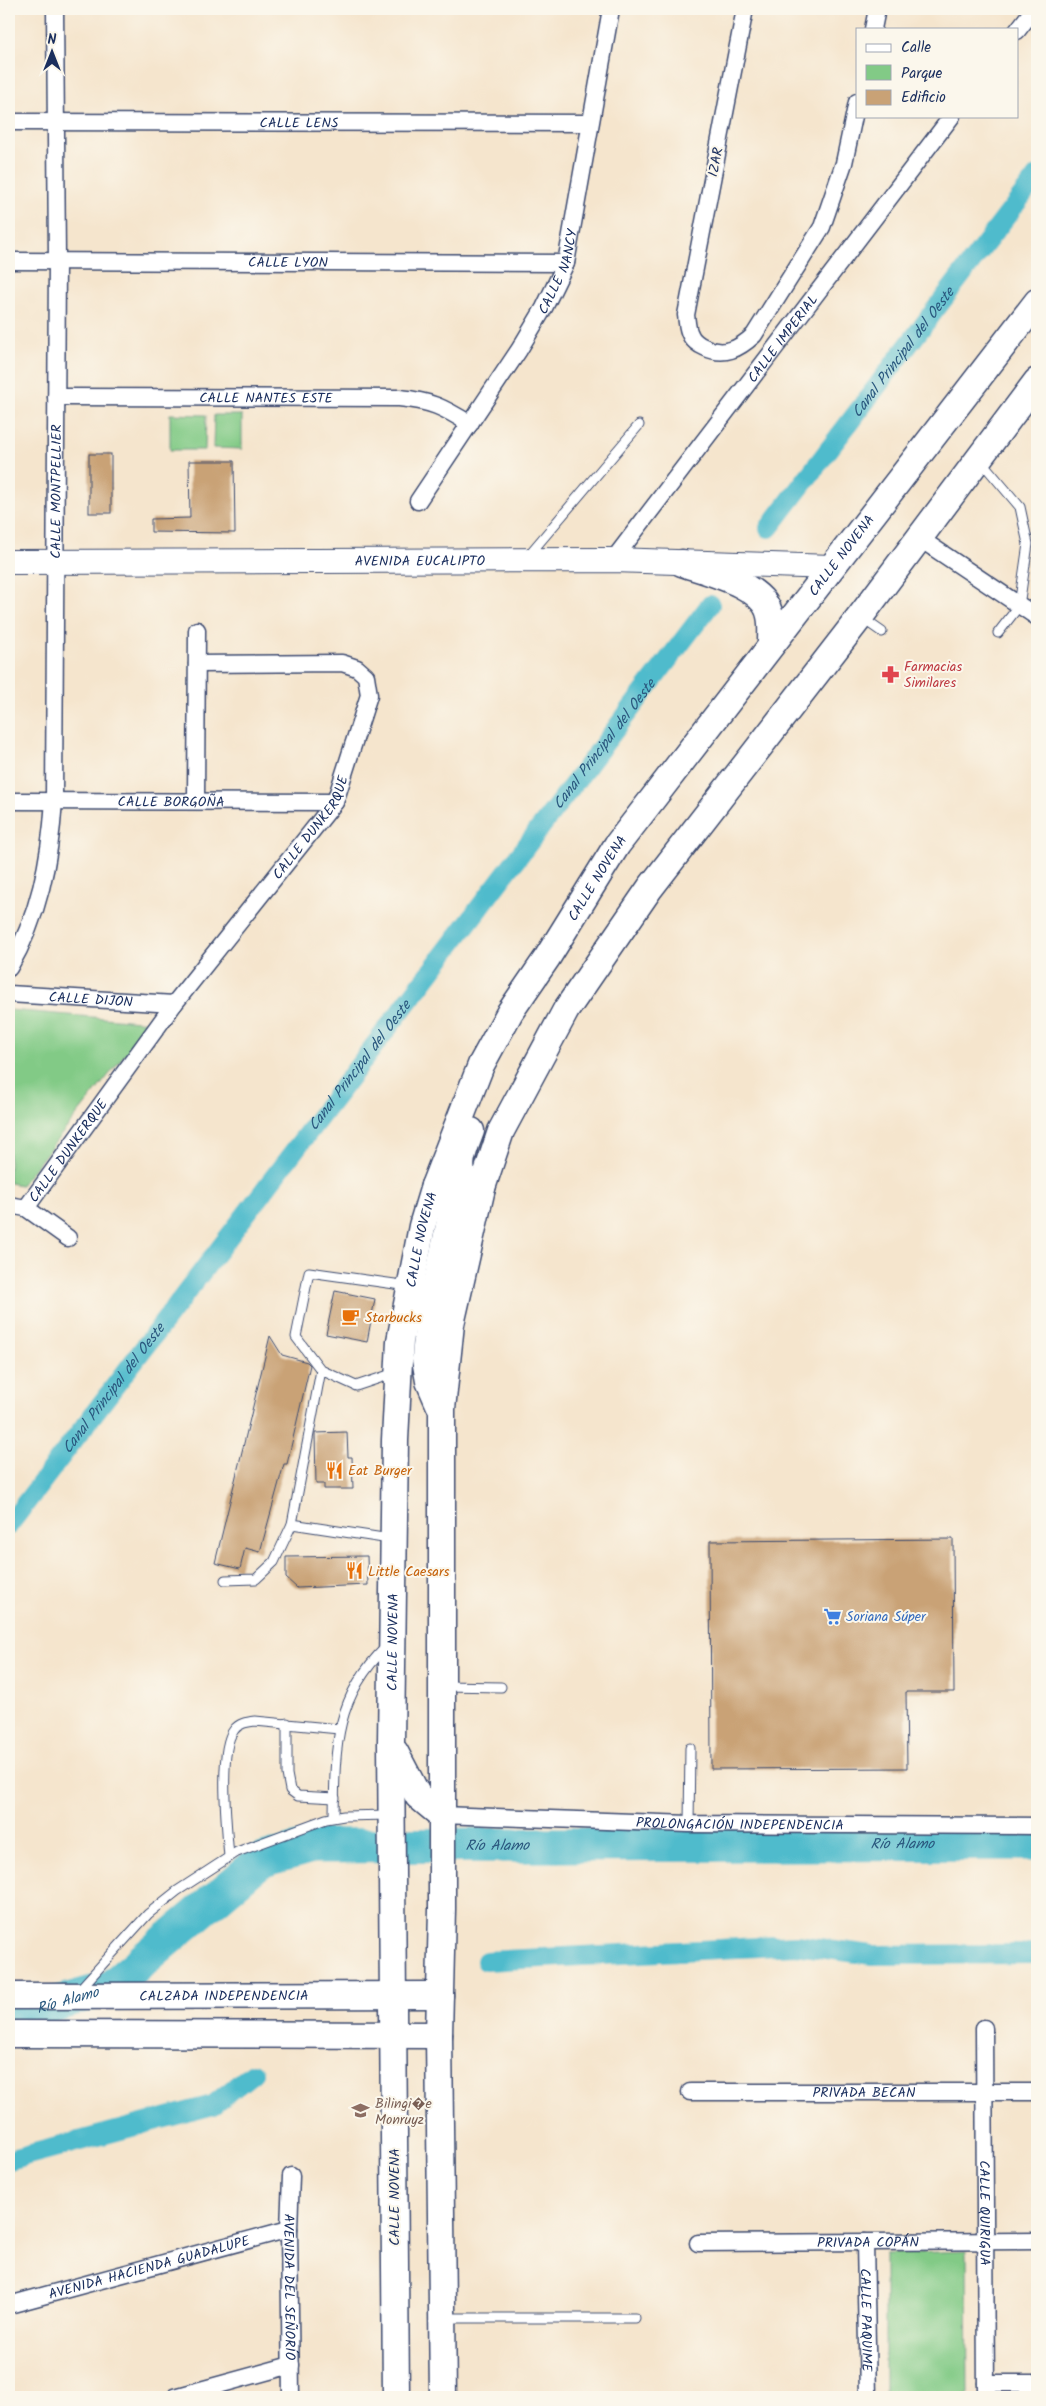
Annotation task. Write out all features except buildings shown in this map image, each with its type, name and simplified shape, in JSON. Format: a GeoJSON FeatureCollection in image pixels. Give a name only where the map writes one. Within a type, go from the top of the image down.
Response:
{"type":"FeatureCollection","features":[{"type":"Feature","properties":{"kind":"main road","name":"CALLE NOVENA"},"geometry":{"type":"LineString","coordinates":[[396,2397],[391,1742],[393,1540],[398,1372],[400,1341],[409,1286],[422,1226],[434,1186],[481,1065],[510,1012],[547,958],[616,845],[1037,302]]}},
{"type":"Feature","properties":{"kind":"main road"},"geometry":{"type":"LineString","coordinates":[[443,2397],[440,2035],[442,1409],[451,1324],[482,1188],[501,1131],[566,1010],[650,888],[860,617],[1037,381]]}},
{"type":"Feature","properties":{"kind":"main road"},"geometry":{"type":"LineString","coordinates":[[682,563],[754,592],[765,602],[770,615],[771,643]]}},
{"type":"Feature","properties":{"kind":"main road"},"geometry":{"type":"LineString","coordinates":[[482,1188],[467,1181],[462,1170],[462,1153],[498,1065],[543,985],[547,958]]}},
{"type":"Feature","properties":{"kind":"main road"},"geometry":{"type":"LineString","coordinates":[[434,1186],[452,1191],[455,1197],[428,1325],[425,1359],[430,1381],[442,1409]]}},
{"type":"Feature","properties":{"kind":"main road"},"geometry":{"type":"LineString","coordinates":[[391,1742],[409,1782],[418,1796],[441,1820]]}},
{"type":"Feature","properties":{"kind":"main road","name":"CALZADA INDEPENDENCIA"},"geometry":{"type":"LineString","coordinates":[[9,1996],[440,1995]]}},
{"type":"Feature","properties":{"kind":"main road"},"geometry":{"type":"LineString","coordinates":[[9,2034],[440,2035]]}},
{"type":"Feature","properties":{"kind":"street","name":"CALLE MONTPELLIER"},"geometry":{"type":"LineString","coordinates":[[9,968],[16,941],[42,888],[50,848],[54,801],[57,260],[55,9]]}},
{"type":"Feature","properties":{"kind":"street","name":"CALLE NANCY"},"geometry":{"type":"LineString","coordinates":[[418,501],[519,350],[544,308],[566,263],[610,9]]}},
{"type":"Feature","properties":{"kind":"street","name":"IZAR"},"geometry":{"type":"LineString","coordinates":[[744,9],[686,315],[690,334],[698,344],[712,351],[727,352],[744,345],[754,335],[822,228],[844,163],[856,107]]}},
{"type":"Feature","properties":{"kind":"street"},"geometry":{"type":"LineString","coordinates":[[873,28],[877,9]]}},
{"type":"Feature","properties":{"kind":"street"},"geometry":{"type":"LineString","coordinates":[[1018,30],[1034,9]]}},
{"type":"Feature","properties":{"kind":"street","name":"CALLE IMPERIAL"},"geometry":{"type":"LineString","coordinates":[[613,560],[950,118]]}},
{"type":"Feature","properties":{"kind":"street","name":"CALLE LENS"},"geometry":{"type":"LineString","coordinates":[[9,122],[589,123]]}},
{"type":"Feature","properties":{"kind":"street","name":"CALLE LYON"},"geometry":{"type":"LineString","coordinates":[[9,261],[566,263]]}},
{"type":"Feature","properties":{"kind":"street","name":"CALLE NANTES ESTE"},"geometry":{"type":"LineString","coordinates":[[56,398],[400,398],[422,400],[443,407],[470,424]]}},
{"type":"Feature","properties":{"kind":"street"},"geometry":{"type":"LineString","coordinates":[[919,538],[1037,617]]}},
{"type":"Feature","properties":{"kind":"street","name":"AVENIDA EUCALIPTO"},"geometry":{"type":"LineString","coordinates":[[9,562],[613,560],[832,567]]}},
{"type":"Feature","properties":{"kind":"street"},"geometry":{"type":"LineString","coordinates":[[196,801],[197,630]]}},
{"type":"Feature","properties":{"kind":"street","name":"CALLE DUNKERQUE"},"geometry":{"type":"LineString","coordinates":[[26,1208],[174,1004],[335,802],[369,694],[366,676],[357,668],[342,663],[197,664]]}},
{"type":"Feature","properties":{"kind":"street","name":"CALLE BORGOÑA"},"geometry":{"type":"LineString","coordinates":[[9,801],[335,802]]}},
{"type":"Feature","properties":{"kind":"street","name":"CALLE DIJON"},"geometry":{"type":"LineString","coordinates":[[9,994],[174,1004]]}},
{"type":"Feature","properties":{"kind":"street"},"geometry":{"type":"LineString","coordinates":[[9,1205],[26,1208],[68,1238]]}},
{"type":"Feature","properties":{"kind":"street","name":"PROLONGACIÓN INDEPENDENCIA"},"geometry":{"type":"LineString","coordinates":[[441,1820],[1037,1826]]}},
{"type":"Feature","properties":{"kind":"street","name":"CALLE QUIRIGUA"},"geometry":{"type":"LineString","coordinates":[[984,2028],[986,2390]]}},
{"type":"Feature","properties":{"kind":"street","name":"PRIVADA BECAN"},"geometry":{"type":"LineString","coordinates":[[690,2092],[1037,2092]]}},
{"type":"Feature","properties":{"kind":"street","name":"AVENIDA DEL SEÑORÍO"},"geometry":{"type":"LineString","coordinates":[[291,2176],[289,2228],[291,2397]]}},
{"type":"Feature","properties":{"kind":"street","name":"AVENIDA HACIENDA GUADALUPE"},"geometry":{"type":"LineString","coordinates":[[9,2305],[289,2228]]}},
{"type":"Feature","properties":{"kind":"street","name":"PRIVADA COPÁN"},"geometry":{"type":"LineString","coordinates":[[698,2243],[1037,2241]]}},
{"type":"Feature","properties":{"kind":"street","name":"CALLE PAQUIME"},"geometry":{"type":"LineString","coordinates":[[865,2242],[868,2397]]}},
{"type":"Feature","properties":{"kind":"street"},"geometry":{"type":"LineString","coordinates":[[175,2397],[291,2365]]}},
{"type":"Feature","properties":{"kind":"street"},"geometry":{"type":"LineString","coordinates":[[986,2390],[1037,2383]]}},
{"type":"Feature","properties":{"kind":"lane"},"geometry":{"type":"LineString","coordinates":[[524,561],[640,425]]}},
{"type":"Feature","properties":{"kind":"lane"},"geometry":{"type":"LineString","coordinates":[[979,458],[1020,507],[1028,544],[1019,606],[998,633]]}},
{"type":"Feature","properties":{"kind":"lane"},"geometry":{"type":"LineString","coordinates":[[860,617],[882,632]]}},
{"type":"Feature","properties":{"kind":"lane"},"geometry":{"type":"LineString","coordinates":[[398,1372],[356,1386],[320,1370],[296,1337],[310,1272],[409,1286]]}},
{"type":"Feature","properties":{"kind":"lane"},"geometry":{"type":"LineString","coordinates":[[225,1580],[256,1579],[274,1562],[292,1524],[320,1370]]}},
{"type":"Feature","properties":{"kind":"lane"},"geometry":{"type":"LineString","coordinates":[[292,1524],[393,1540]]}},
{"type":"Feature","properties":{"kind":"lane"},"geometry":{"type":"LineString","coordinates":[[334,1817],[339,1729],[346,1707],[370,1663],[392,1642]]}},
{"type":"Feature","properties":{"kind":"lane"},"geometry":{"type":"LineString","coordinates":[[441,1686],[501,1687]]}},
{"type":"Feature","properties":{"kind":"lane"},"geometry":{"type":"LineString","coordinates":[[230,1857],[225,1770],[226,1752],[233,1730],[245,1722],[287,1723],[339,1729]]}},
{"type":"Feature","properties":{"kind":"lane"},"geometry":{"type":"LineString","coordinates":[[287,1723],[287,1774],[290,1790],[298,1796],[335,1798]]}},
{"type":"Feature","properties":{"kind":"lane"},"geometry":{"type":"LineString","coordinates":[[690,1748],[690,1824]]}},
{"type":"Feature","properties":{"kind":"lane"},"geometry":{"type":"LineString","coordinates":[[75,1995],[148,1914],[177,1890],[230,1857],[261,1842],[334,1817],[392,1820]]}},
{"type":"Feature","properties":{"kind":"lane"},"geometry":{"type":"LineString","coordinates":[[442,2318],[635,2318]]}},
{"type":"Feature","properties":{"kind":"green space"},"geometry":{"type":"Polygon","coordinates":[[[170,414],[206,415],[205,450],[170,450],[170,414]]]}},
{"type":"Feature","properties":{"kind":"green space"},"geometry":{"type":"Polygon","coordinates":[[[214,415],[242,415],[242,449],[213,448],[214,415]]]}},
{"type":"Feature","properties":{"kind":"green space"},"geometry":{"type":"Polygon","coordinates":[[[9,1010],[151,1022],[21,1185],[9,1183],[9,1010]]]}},
{"type":"Feature","properties":{"kind":"green space"},"geometry":{"type":"Polygon","coordinates":[[[967,2251],[968,2397],[885,2397],[885,2254],[967,2251]]]}},
{"type":"Feature","properties":{"kind":"waterway","name":"Canal Principal del Oeste"},"geometry":{"type":"LineString","coordinates":[[769,528],[1037,176]]}},
{"type":"Feature","properties":{"kind":"waterway","name":"Canal Principal del Oeste"},"geometry":{"type":"LineString","coordinates":[[9,1525],[710,605]]}},
{"type":"Feature","properties":{"kind":"waterway","name":"Río Alamo"},"geometry":{"type":"LineString","coordinates":[[9,2011],[32,2010],[110,1988],[260,1861],[312,1846],[1037,1843]]}},
{"type":"Feature","properties":{"kind":"waterway"},"geometry":{"type":"LineString","coordinates":[[486,1961],[796,1945],[872,1955],[1037,1954]]}},
{"type":"Feature","properties":{"kind":"waterway"},"geometry":{"type":"LineString","coordinates":[[9,2160],[213,2105],[253,2073]]}},
{"type":"Feature","properties":{"kind":"place","name":"Farmacias Similares"},"geometry":{"type":"Point","coordinates":[890,674]}},
{"type":"Feature","properties":{"kind":"place","name":"Starbucks"},"geometry":{"type":"Point","coordinates":[351,1317]}},
{"type":"Feature","properties":{"kind":"place","name":"Eat Burger"},"geometry":{"type":"Point","coordinates":[334,1470]}},
{"type":"Feature","properties":{"kind":"place","name":"Little Caesars"},"geometry":{"type":"Point","coordinates":[354,1571]}},
{"type":"Feature","properties":{"kind":"place","name":"Soriana Súper"},"geometry":{"type":"Point","coordinates":[832,1616]}},
{"type":"Feature","properties":{"kind":"place","name":"Bilingi�e Monruyz"},"geometry":{"type":"Point","coordinates":[361,2111]}}]}
